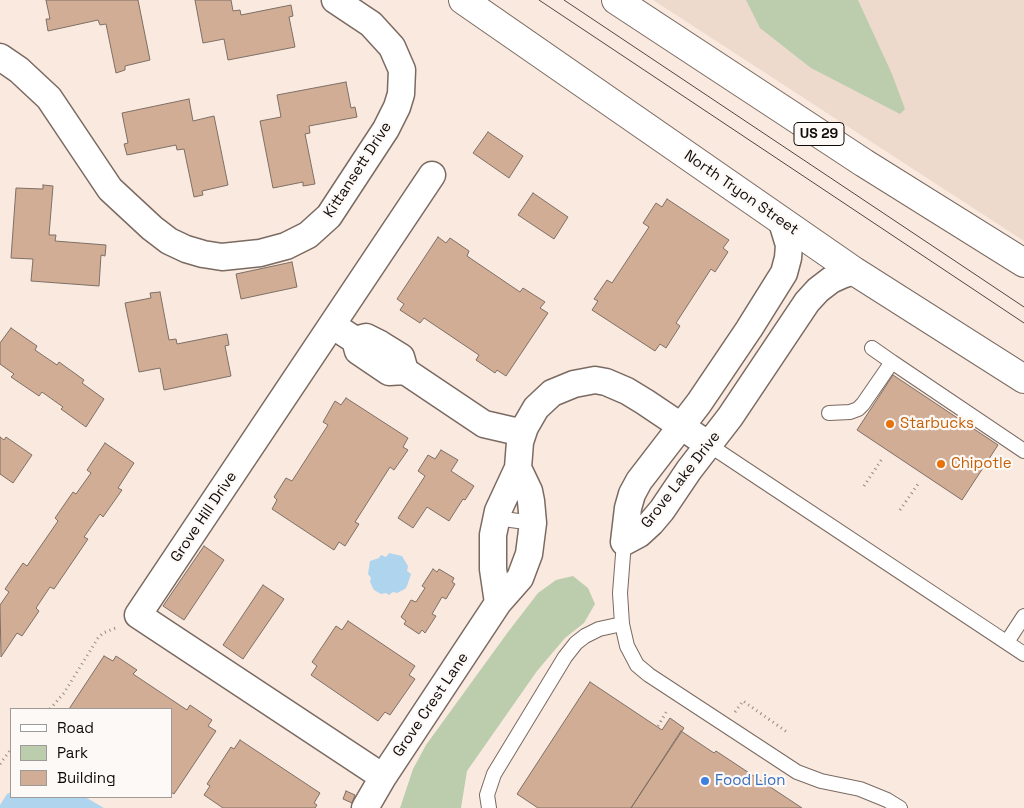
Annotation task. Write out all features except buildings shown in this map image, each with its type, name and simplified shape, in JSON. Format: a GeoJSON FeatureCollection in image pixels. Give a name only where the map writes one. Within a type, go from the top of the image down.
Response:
{"type":"FeatureCollection","features":[{"type":"Feature","properties":{"kind":"main road","name":"North Tryon Street"},"geometry":{"type":"LineString","coordinates":[[464,0],[854,271],[1024,379]]}},
{"type":"Feature","properties":{"kind":"main road","name":"US 29"},"geometry":{"type":"LineString","coordinates":[[616,0],[864,163],[1024,263]]}},
{"type":"Feature","properties":{"kind":"street","name":"Kittansett Drive"},"geometry":{"type":"LineString","coordinates":[[0,57],[20,70],[49,98],[110,189],[152,228],[178,245],[203,254],[222,257],[260,253],[286,246],[308,235],[329,216],[386,129],[401,94],[402,70],[392,47],[371,24],[336,0]]}},
{"type":"Feature","properties":{"kind":"street","name":"Grove Hill Drive"},"geometry":{"type":"LineString","coordinates":[[138,615],[432,175]]}},
{"type":"Feature","properties":{"kind":"street","name":"Grove Lake Drive"},"geometry":{"type":"LineString","coordinates":[[624,542],[632,494],[639,481],[681,426],[749,329],[784,273],[789,245],[782,222]]}},
{"type":"Feature","properties":{"kind":"street","name":"Grove Lake Drive"},"geometry":{"type":"LineString","coordinates":[[624,542],[639,534],[651,523],[730,417],[807,302],[831,280],[854,271]]}},
{"type":"Feature","properties":{"kind":"street"},"geometry":{"type":"LineString","coordinates":[[332,325],[355,340],[358,352],[389,372],[405,372],[484,424],[523,433]]}},
{"type":"Feature","properties":{"kind":"street"},"geometry":{"type":"LineString","coordinates":[[498,603],[493,569],[493,534],[496,518],[501,502],[518,468],[518,454],[523,433],[536,408],[552,393],[574,384],[596,380],[606,382],[627,391],[709,445]]}},
{"type":"Feature","properties":{"kind":"street","name":"Grove Crest Lane"},"geometry":{"type":"LineString","coordinates":[[365,808],[383,777],[498,603],[524,571],[529,554],[533,523],[529,491],[518,468]]}},
{"type":"Feature","properties":{"kind":"street"},"geometry":{"type":"LineString","coordinates":[[138,615],[383,777]]}},
{"type":"Feature","properties":{"kind":"lane"},"geometry":{"type":"LineString","coordinates":[[872,348],[1024,451]]}},
{"type":"Feature","properties":{"kind":"lane"},"geometry":{"type":"LineString","coordinates":[[829,413],[850,412],[858,409],[892,362]]}},
{"type":"Feature","properties":{"kind":"lane"},"geometry":{"type":"LineString","coordinates":[[709,445],[1024,654]]}},
{"type":"Feature","properties":{"kind":"lane"},"geometry":{"type":"LineString","coordinates":[[496,518],[533,523]]}},
{"type":"Feature","properties":{"kind":"lane"},"geometry":{"type":"LineString","coordinates":[[624,542],[620,593],[623,634],[631,656],[637,665],[655,679],[797,772],[821,781],[860,789],[887,800],[900,808]]}},
{"type":"Feature","properties":{"kind":"lane"},"geometry":{"type":"LineString","coordinates":[[1007,642],[1024,616]]}},
{"type":"Feature","properties":{"kind":"lane"},"geometry":{"type":"LineString","coordinates":[[489,808],[487,795],[494,774],[565,657],[576,643],[585,636],[599,629],[622,624]]}},
{"type":"Feature","properties":{"kind":"path"},"geometry":{"type":"LineString","coordinates":[[864,486],[882,459]]}},
{"type":"Feature","properties":{"kind":"path"},"geometry":{"type":"LineString","coordinates":[[900,510],[918,484]]}},
{"type":"Feature","properties":{"kind":"path"},"geometry":{"type":"LineString","coordinates":[[51,708],[64,693],[98,638],[103,633],[117,628],[138,615]]}},
{"type":"Feature","properties":{"kind":"path"},"geometry":{"type":"LineString","coordinates":[[0,764],[10,750]]}},
{"type":"Feature","properties":{"kind":"shaded area"},"geometry":{"type":"Polygon","coordinates":[[[653,0],[1024,0],[1024,241],[810,102],[653,0]]]}},
{"type":"Feature","properties":{"kind":"green space"},"geometry":{"type":"Polygon","coordinates":[[[746,0],[858,0],[892,74],[905,109],[900,114],[811,68],[760,28],[746,0]]]}},
{"type":"Feature","properties":{"kind":"green space"},"geometry":{"type":"Polygon","coordinates":[[[573,576],[588,588],[595,604],[584,623],[565,638],[537,671],[467,771],[461,808],[400,808],[413,769],[426,745],[508,632],[538,593],[556,580],[573,576]]]}},
{"type":"Feature","properties":{"kind":"water"},"geometry":{"type":"Polygon","coordinates":[[[389,553],[402,556],[408,566],[407,571],[411,574],[405,589],[389,595],[386,593],[381,594],[374,590],[368,574],[370,561],[379,558],[381,555],[386,557],[389,553]]]}},
{"type":"Feature","properties":{"kind":"water"},"geometry":{"type":"Polygon","coordinates":[[[10,792],[10,798],[87,798],[104,808],[0,808],[7,794],[10,792]]]}},
{"type":"Feature","properties":{"kind":"tram line"},"geometry":{"type":"LineString","coordinates":[[539,0],[1024,323]]}},
{"type":"Feature","properties":{"kind":"tram line"},"geometry":{"type":"LineString","coordinates":[[564,0],[1024,307]]}},
{"type":"Feature","properties":{"kind":"place","name":"Starbucks"},"geometry":{"type":"Point","coordinates":[890,424]}},
{"type":"Feature","properties":{"kind":"place","name":"Chipotle"},"geometry":{"type":"Point","coordinates":[941,464]}},
{"type":"Feature","properties":{"kind":"place","name":"Food Lion"},"geometry":{"type":"Point","coordinates":[705,781]}}]}
